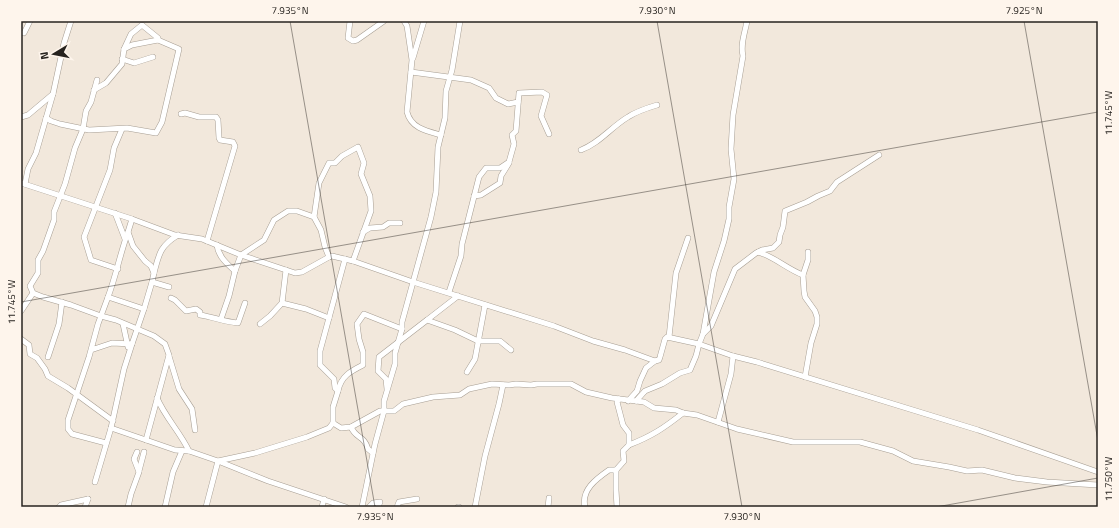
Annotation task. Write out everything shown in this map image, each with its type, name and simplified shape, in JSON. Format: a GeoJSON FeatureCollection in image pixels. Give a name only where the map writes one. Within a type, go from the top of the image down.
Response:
{"type":"FeatureCollection","features":[{"type":"Feature","properties":{"kind":"street"},"geometry":{"type":"LineString","coordinates":[[24,33],[30,21]]}},
{"type":"Feature","properties":{"kind":"street"},"geometry":{"type":"LineString","coordinates":[[71,21],[64,43],[53,94],[36,153],[23,183],[132,219],[178,236],[207,241],[241,255],[295,273],[302,272],[332,256],[353,261],[413,282],[554,326],[593,341],[655,361]]}},
{"type":"Feature","properties":{"kind":"street"},"geometry":{"type":"LineString","coordinates":[[350,21],[348,38],[353,41],[357,40],[384,21]]}},
{"type":"Feature","properties":{"kind":"street"},"geometry":{"type":"LineString","coordinates":[[404,21],[407,26],[412,60]]}},
{"type":"Feature","properties":{"kind":"street"},"geometry":{"type":"LineString","coordinates":[[424,21],[412,60],[407,112],[408,117],[416,126],[441,135]]}},
{"type":"Feature","properties":{"kind":"street"},"geometry":{"type":"LineString","coordinates":[[362,507],[373,452],[384,411],[384,401],[395,364],[395,353],[402,329],[405,309],[431,217],[436,192],[438,147],[445,118],[446,90],[460,21]]}},
{"type":"Feature","properties":{"kind":"street"},"geometry":{"type":"LineString","coordinates":[[636,401],[645,391],[662,384],[680,373],[690,370],[703,334],[714,272],[729,219],[729,207],[734,179],[731,149],[733,115],[743,56],[741,49],[743,35],[747,21]]}},
{"type":"Feature","properties":{"kind":"street"},"geometry":{"type":"LineString","coordinates":[[46,118],[51,121],[83,129],[128,128],[156,133],[162,122],[178,49],[158,40],[158,38],[142,25],[131,34],[124,49],[122,64],[106,83],[94,90]]}},
{"type":"Feature","properties":{"kind":"street"},"geometry":{"type":"LineString","coordinates":[[124,49],[132,45],[158,40]]}},
{"type":"Feature","properties":{"kind":"street"},"geometry":{"type":"LineString","coordinates":[[122,59],[134,63],[153,57]]}},
{"type":"Feature","properties":{"kind":"street"},"geometry":{"type":"LineString","coordinates":[[411,72],[471,80],[489,88],[496,98],[508,104],[518,102]]}},
{"type":"Feature","properties":{"kind":"street"},"geometry":{"type":"LineString","coordinates":[[96,80],[91,102],[86,111],[83,129],[75,148],[61,196],[54,212],[54,220],[38,260],[38,273],[30,286],[33,292],[116,320],[154,336],[162,341],[167,348],[179,389],[192,409],[195,430]]}},
{"type":"Feature","properties":{"kind":"street"},"geometry":{"type":"LineString","coordinates":[[474,196],[481,195],[500,183],[501,176],[509,162],[514,144],[512,135],[516,131],[519,93],[542,92],[547,95],[541,116],[549,134]]}},
{"type":"Feature","properties":{"kind":"street"},"geometry":{"type":"LineString","coordinates":[[21,117],[28,115],[53,94]]}},
{"type":"Feature","properties":{"kind":"street"},"geometry":{"type":"LineString","coordinates":[[581,150],[590,147],[627,117],[646,108],[657,105]]}},
{"type":"Feature","properties":{"kind":"street"},"geometry":{"type":"LineString","coordinates":[[180,114],[185,113],[199,117],[216,117],[218,120],[220,140],[233,142],[235,146],[207,241]]}},
{"type":"Feature","properties":{"kind":"street"},"geometry":{"type":"LineString","coordinates":[[118,269],[92,260],[84,237],[110,170],[114,148],[122,129]]}},
{"type":"Feature","properties":{"kind":"street"},"geometry":{"type":"LineString","coordinates":[[314,217],[319,183],[328,163],[335,163],[342,156],[358,147],[364,163],[361,174],[370,196],[371,211],[353,261]]}},
{"type":"Feature","properties":{"kind":"street"},"geometry":{"type":"LineString","coordinates":[[703,334],[711,326],[734,271],[758,252],[773,248],[779,242],[780,235],[784,227],[784,213],[786,210],[830,191],[837,182],[879,156]]}},
{"type":"Feature","properties":{"kind":"street"},"geometry":{"type":"LineString","coordinates":[[449,292],[461,256],[462,244],[477,181],[483,170],[486,168],[500,168],[509,162]]}},
{"type":"Feature","properties":{"kind":"street"},"geometry":{"type":"LineString","coordinates":[[221,319],[241,255],[264,240],[274,220],[288,211],[297,211],[314,217],[322,230],[329,257]]}},
{"type":"Feature","properties":{"kind":"street"},"geometry":{"type":"LineString","coordinates":[[114,213],[126,239]]}},
{"type":"Feature","properties":{"kind":"street"},"geometry":{"type":"LineString","coordinates":[[106,443],[78,436],[69,431],[68,420],[101,316],[118,269],[121,250],[132,219]]}},
{"type":"Feature","properties":{"kind":"street"},"geometry":{"type":"LineString","coordinates":[[363,232],[370,228],[383,227],[388,223],[400,223]]}},
{"type":"Feature","properties":{"kind":"street"},"geometry":{"type":"LineString","coordinates":[[128,232],[133,246],[151,266],[154,273]]}},
{"type":"Feature","properties":{"kind":"street"},"geometry":{"type":"LineString","coordinates":[[95,482],[113,421],[130,344],[137,330],[163,247],[178,236]]}},
{"type":"Feature","properties":{"kind":"street"},"geometry":{"type":"LineString","coordinates":[[628,401],[637,391],[646,368],[655,361],[659,360],[665,339],[669,337],[676,272],[688,238]]}},
{"type":"Feature","properties":{"kind":"street"},"geometry":{"type":"LineString","coordinates":[[217,245],[218,250],[224,260],[235,271]]}},
{"type":"Feature","properties":{"kind":"street"},"geometry":{"type":"LineString","coordinates":[[758,252],[768,254],[803,275]]}},
{"type":"Feature","properties":{"kind":"street"},"geometry":{"type":"LineString","coordinates":[[805,377],[811,343],[817,324],[817,317],[805,297],[804,291],[803,275],[808,260],[808,252]]}},
{"type":"Feature","properties":{"kind":"street"},"geometry":{"type":"LineString","coordinates":[[338,391],[335,388],[334,379],[320,365],[320,351],[345,259]]}},
{"type":"Feature","properties":{"kind":"street"},"geometry":{"type":"LineString","coordinates":[[260,324],[282,303],[286,270]]}},
{"type":"Feature","properties":{"kind":"street"},"geometry":{"type":"LineString","coordinates":[[152,282],[169,287]]}},
{"type":"Feature","properties":{"kind":"street"},"geometry":{"type":"LineString","coordinates":[[21,311],[33,292]]}},
{"type":"Feature","properties":{"kind":"street"},"geometry":{"type":"LineString","coordinates":[[387,391],[386,379],[378,371],[379,357],[458,296]]}},
{"type":"Feature","properties":{"kind":"street"},"geometry":{"type":"LineString","coordinates":[[108,297],[144,309]]}},
{"type":"Feature","properties":{"kind":"street"},"geometry":{"type":"LineString","coordinates":[[171,298],[186,311],[196,309],[200,312],[200,315],[221,319],[227,322],[238,323],[245,303]]}},
{"type":"Feature","properties":{"kind":"street"},"geometry":{"type":"LineString","coordinates":[[48,357],[59,324],[62,302]]}},
{"type":"Feature","properties":{"kind":"street"},"geometry":{"type":"LineString","coordinates":[[282,303],[306,309],[329,318]]}},
{"type":"Feature","properties":{"kind":"street"},"geometry":{"type":"LineString","coordinates":[[467,372],[475,359],[485,305]]}},
{"type":"Feature","properties":{"kind":"street"},"geometry":{"type":"LineString","coordinates":[[218,461],[255,453],[307,437],[329,428],[333,423],[333,407],[339,386],[348,373],[363,365],[363,352],[357,324],[364,314],[402,329]]}},
{"type":"Feature","properties":{"kind":"street"},"geometry":{"type":"LineString","coordinates":[[427,320],[478,340],[500,341],[511,350]]}},
{"type":"Feature","properties":{"kind":"street"},"geometry":{"type":"LineString","coordinates":[[123,324],[130,344]]}},
{"type":"Feature","properties":{"kind":"street"},"geometry":{"type":"LineString","coordinates":[[669,337],[699,344],[978,430],[1098,472]]}},
{"type":"Feature","properties":{"kind":"street"},"geometry":{"type":"LineString","coordinates":[[21,339],[29,345],[30,354],[37,358],[48,376],[56,380],[113,421]]}},
{"type":"Feature","properties":{"kind":"street"},"geometry":{"type":"LineString","coordinates":[[91,350],[112,343],[130,344]]}},
{"type":"Feature","properties":{"kind":"street"},"geometry":{"type":"LineString","coordinates":[[146,440],[169,355]]}},
{"type":"Feature","properties":{"kind":"street"},"geometry":{"type":"LineString","coordinates":[[718,422],[732,374],[734,356]]}},
{"type":"Feature","properties":{"kind":"street"},"geometry":{"type":"LineString","coordinates":[[333,423],[341,428],[351,427],[374,414],[384,411],[394,411],[403,404],[446,395],[460,395],[469,389],[492,384],[571,384],[586,392],[628,401],[644,402],[654,408],[676,410],[683,413],[697,415],[737,429],[793,442],[868,443],[893,451],[913,461],[967,471],[982,470],[1015,478],[1080,485],[1098,485]]}},
{"type":"Feature","properties":{"kind":"street"},"geometry":{"type":"LineString","coordinates":[[475,507],[484,456],[503,385]]}},
{"type":"Feature","properties":{"kind":"street"},"geometry":{"type":"LineString","coordinates":[[157,398],[162,408],[179,432],[189,451]]}},
{"type":"Feature","properties":{"kind":"street"},"geometry":{"type":"LineString","coordinates":[[619,399],[617,402],[623,425],[629,433],[629,445]]}},
{"type":"Feature","properties":{"kind":"street"},"geometry":{"type":"LineString","coordinates":[[617,507],[616,470],[624,461],[623,451],[629,445],[650,437],[683,413]]}},
{"type":"Feature","properties":{"kind":"street"},"geometry":{"type":"LineString","coordinates":[[351,427],[354,433],[366,443],[368,449],[373,452]]}},
{"type":"Feature","properties":{"kind":"street"},"geometry":{"type":"LineString","coordinates":[[111,428],[182,451],[189,451],[268,481],[346,507]]}},
{"type":"Feature","properties":{"kind":"street"},"geometry":{"type":"LineString","coordinates":[[165,507],[174,472],[182,451]]}},
{"type":"Feature","properties":{"kind":"street"},"geometry":{"type":"LineString","coordinates":[[137,452],[134,459],[139,472]]}},
{"type":"Feature","properties":{"kind":"street"},"geometry":{"type":"LineString","coordinates":[[128,507],[144,452]]}},
{"type":"Feature","properties":{"kind":"street"},"geometry":{"type":"LineString","coordinates":[[206,507],[218,461]]}},
{"type":"Feature","properties":{"kind":"street"},"geometry":{"type":"LineString","coordinates":[[584,507],[583,499],[592,482],[609,470],[616,470]]}},
{"type":"Feature","properties":{"kind":"street"},"geometry":{"type":"LineString","coordinates":[[548,507],[549,498]]}},
{"type":"Feature","properties":{"kind":"street"},"geometry":{"type":"LineString","coordinates":[[59,507],[61,505],[88,499],[85,507]]}},
{"type":"Feature","properties":{"kind":"street"},"geometry":{"type":"LineString","coordinates":[[322,507],[324,499]]}},
{"type":"Feature","properties":{"kind":"street"},"geometry":{"type":"LineString","coordinates":[[397,507],[399,502],[417,499]]}},
{"type":"Feature","properties":{"kind":"street"},"geometry":{"type":"LineString","coordinates":[[369,507],[373,503],[380,502],[378,507]]}}]}
